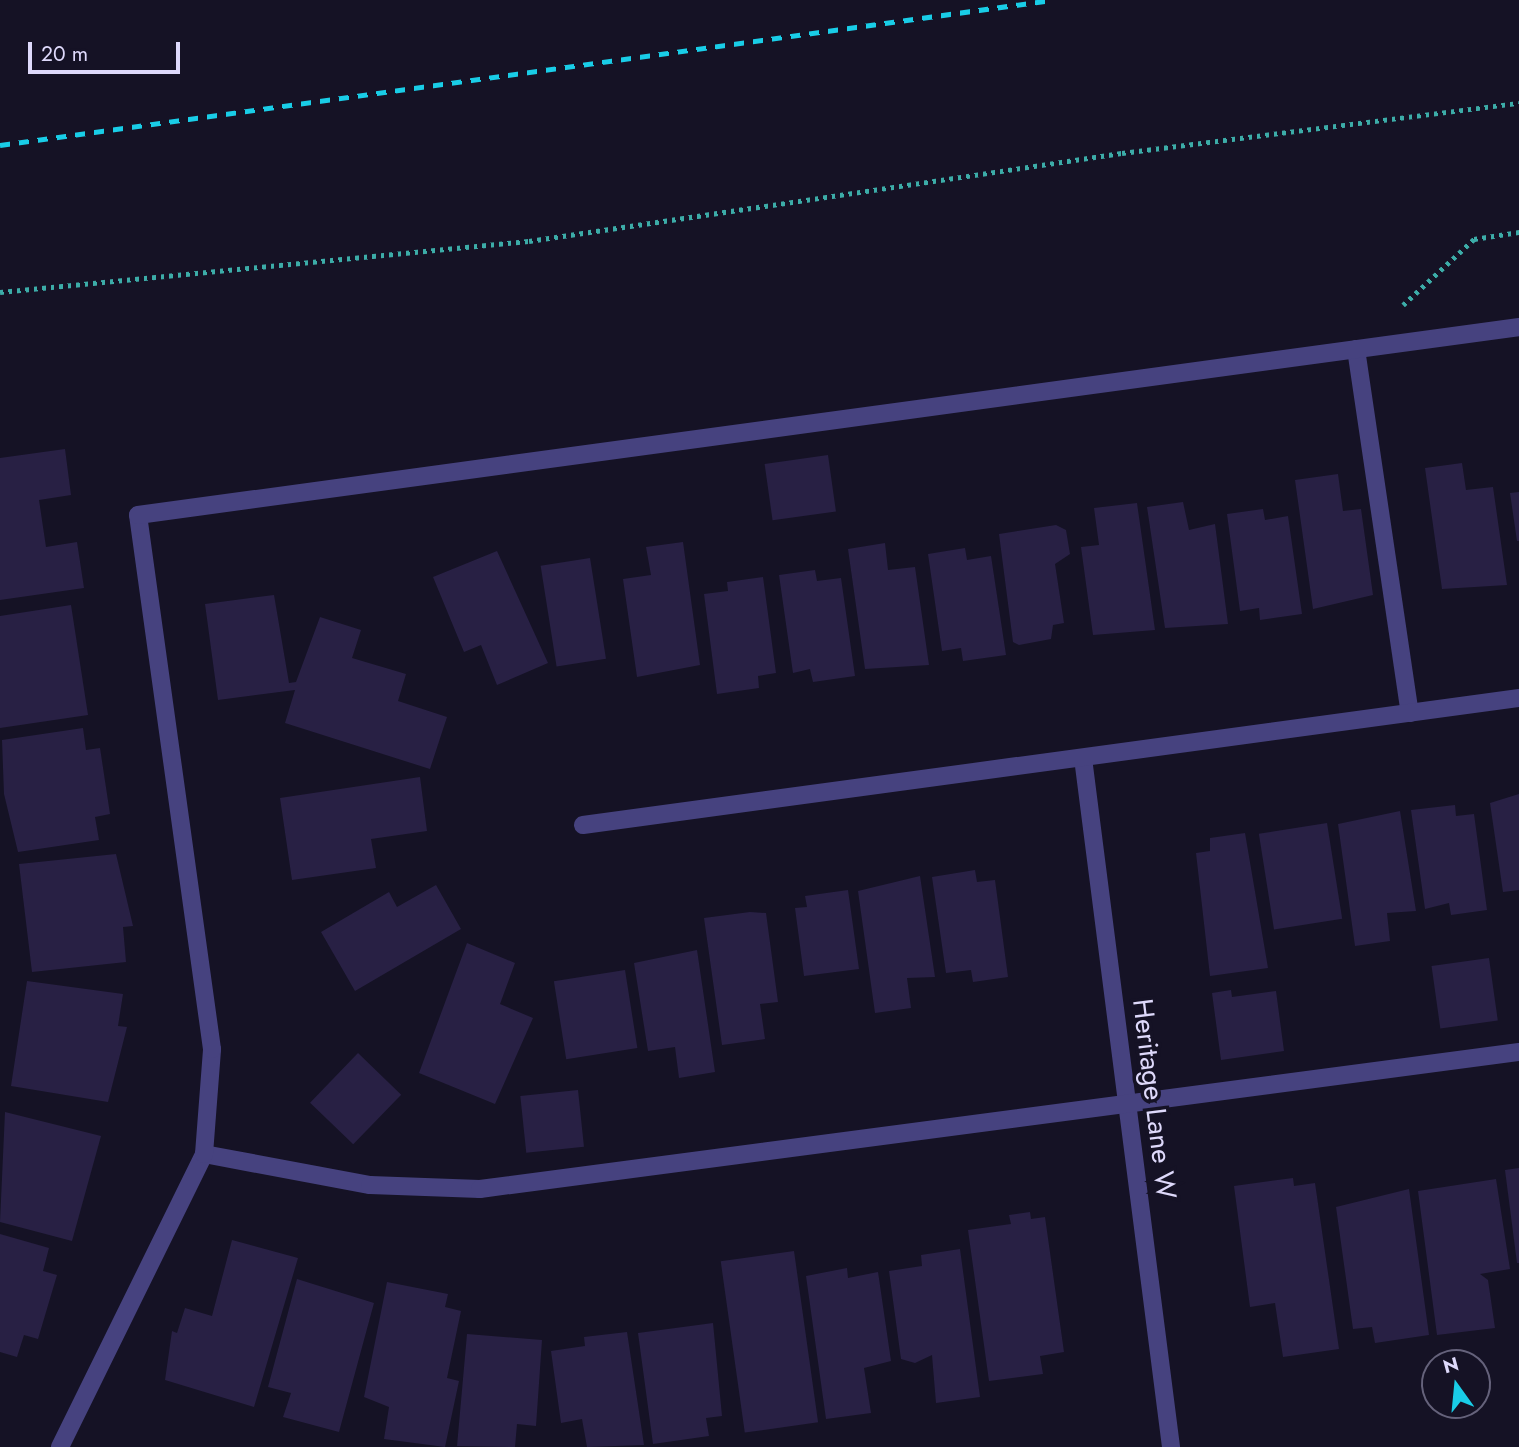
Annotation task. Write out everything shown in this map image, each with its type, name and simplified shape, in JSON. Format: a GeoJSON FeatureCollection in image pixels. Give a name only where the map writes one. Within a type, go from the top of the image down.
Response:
{"type":"FeatureCollection","features":[{"type":"Feature","properties":{"kind":"street"},"geometry":{"type":"LineString","coordinates":[[60,1447],[204,1154],[212,1049],[138,515],[1519,327]]}},
{"type":"Feature","properties":{"kind":"street"},"geometry":{"type":"LineString","coordinates":[[1356,349],[1410,713]]}},
{"type":"Feature","properties":{"kind":"street"},"geometry":{"type":"LineString","coordinates":[[583,825],[1519,698]]}},
{"type":"Feature","properties":{"kind":"street","name":"Heritage Lane W"},"geometry":{"type":"LineString","coordinates":[[1083,758],[1171,1447]]}},
{"type":"Feature","properties":{"kind":"street"},"geometry":{"type":"LineString","coordinates":[[204,1154],[370,1185],[480,1189],[1128,1107],[1519,1052]]}},
{"type":"Feature","properties":{"kind":"path"},"geometry":{"type":"LineString","coordinates":[[0,292],[529,241],[1122,153],[1519,103]]}},
{"type":"Feature","properties":{"kind":"path"},"geometry":{"type":"LineString","coordinates":[[1356,349],[1474,239],[1519,232]]}},
{"type":"Feature","properties":{"kind":"building"},"geometry":{"type":"Polygon","coordinates":[[[65,449],[71,495],[39,500],[46,547],[77,542],[84,588],[0,600],[0,458],[65,449]]]}},
{"type":"Feature","properties":{"kind":"building"},"geometry":{"type":"Polygon","coordinates":[[[828,455],[836,511],[773,520],[765,464],[828,455]]]}},
{"type":"Feature","properties":{"kind":"building"},"geometry":{"type":"Polygon","coordinates":[[[1462,463],[1466,490],[1493,487],[1507,585],[1442,589],[1425,468],[1462,463]]]}},
{"type":"Feature","properties":{"kind":"building"},"geometry":{"type":"Polygon","coordinates":[[[1338,474],[1343,511],[1361,509],[1373,595],[1313,609],[1295,480],[1338,474]]]}},
{"type":"Feature","properties":{"kind":"building"},"geometry":{"type":"Polygon","coordinates":[[[1519,492],[1519,541],[1517,541],[1510,493],[1519,492]]]}},
{"type":"Feature","properties":{"kind":"building"},"geometry":{"type":"Polygon","coordinates":[[[1183,502],[1189,530],[1215,524],[1228,624],[1165,628],[1147,507],[1183,502]]]}},
{"type":"Feature","properties":{"kind":"building"},"geometry":{"type":"Polygon","coordinates":[[[1137,503],[1155,630],[1093,635],[1081,547],[1099,545],[1094,508],[1137,503]]]}},
{"type":"Feature","properties":{"kind":"building"},"geometry":{"type":"Polygon","coordinates":[[[1263,509],[1265,520],[1288,516],[1302,614],[1260,620],[1259,608],[1240,611],[1227,514],[1263,509]]]}},
{"type":"Feature","properties":{"kind":"building"},"geometry":{"type":"Polygon","coordinates":[[[1056,525],[1066,530],[1070,554],[1055,564],[1064,623],[1053,625],[1051,639],[1019,645],[1013,642],[999,534],[1056,525]]]}},
{"type":"Feature","properties":{"kind":"building"},"geometry":{"type":"Polygon","coordinates":[[[683,542],[700,665],[637,677],[623,579],[651,575],[646,547],[683,542]]]}},
{"type":"Feature","properties":{"kind":"building"},"geometry":{"type":"Polygon","coordinates":[[[885,543],[888,570],[915,567],[929,665],[865,669],[848,549],[885,543]]]}},
{"type":"Feature","properties":{"kind":"building"},"geometry":{"type":"Polygon","coordinates":[[[965,548],[967,560],[991,556],[1006,655],[963,661],[961,648],[942,651],[928,554],[965,548]]]}},
{"type":"Feature","properties":{"kind":"building"},"geometry":{"type":"Polygon","coordinates":[[[497,551],[548,663],[497,685],[481,645],[464,652],[433,577],[497,551]]]}},
{"type":"Feature","properties":{"kind":"building"},"geometry":{"type":"Polygon","coordinates":[[[590,558],[606,659],[557,667],[541,566],[590,558]]]}},
{"type":"Feature","properties":{"kind":"building"},"geometry":{"type":"Polygon","coordinates":[[[815,570],[817,581],[841,578],[855,676],[813,682],[810,669],[793,673],[779,575],[815,570]]]}},
{"type":"Feature","properties":{"kind":"building"},"geometry":{"type":"Polygon","coordinates":[[[763,577],[776,673],[758,676],[759,688],[717,694],[704,594],[728,591],[727,582],[763,577]]]}},
{"type":"Feature","properties":{"kind":"building"},"geometry":{"type":"Polygon","coordinates":[[[274,595],[289,683],[296,682],[320,617],[361,630],[352,658],[406,674],[398,701],[447,717],[430,769],[285,723],[295,690],[218,700],[205,604],[274,595]]]}},
{"type":"Feature","properties":{"kind":"building"},"geometry":{"type":"Polygon","coordinates":[[[71,605],[88,715],[0,728],[0,616],[71,605]]]}},
{"type":"Feature","properties":{"kind":"building"},"geometry":{"type":"Polygon","coordinates":[[[83,728],[86,750],[100,748],[110,814],[95,817],[99,840],[18,852],[4,794],[2,740],[83,728]]]}},
{"type":"Feature","properties":{"kind":"building"},"geometry":{"type":"Polygon","coordinates":[[[420,777],[427,831],[371,839],[376,868],[292,880],[280,798],[420,777]]]}},
{"type":"Feature","properties":{"kind":"building"},"geometry":{"type":"Polygon","coordinates":[[[1519,794],[1519,890],[1503,892],[1490,803],[1519,794]]]}},
{"type":"Feature","properties":{"kind":"building"},"geometry":{"type":"Polygon","coordinates":[[[1455,805],[1456,816],[1474,814],[1487,910],[1451,915],[1449,903],[1425,909],[1411,810],[1455,805]]]}},
{"type":"Feature","properties":{"kind":"building"},"geometry":{"type":"Polygon","coordinates":[[[1400,811],[1416,911],[1387,913],[1390,941],[1355,946],[1338,824],[1400,811]]]}},
{"type":"Feature","properties":{"kind":"building"},"geometry":{"type":"Polygon","coordinates":[[[1327,823],[1342,919],[1274,930],[1259,834],[1327,823]]]}},
{"type":"Feature","properties":{"kind":"building"},"geometry":{"type":"Polygon","coordinates":[[[1245,833],[1268,968],[1210,976],[1196,853],[1210,851],[1210,838],[1245,833]]]}},
{"type":"Feature","properties":{"kind":"building"},"geometry":{"type":"Polygon","coordinates":[[[116,854],[133,926],[123,927],[126,962],[32,972],[19,864],[116,854]]]}},
{"type":"Feature","properties":{"kind":"building"},"geometry":{"type":"Polygon","coordinates":[[[975,870],[977,882],[995,880],[1008,977],[973,982],[971,970],[946,973],[932,877],[975,870]]]}},
{"type":"Feature","properties":{"kind":"building"},"geometry":{"type":"Polygon","coordinates":[[[920,876],[935,977],[907,978],[911,1008],[875,1013],[858,891],[920,876]]]}},
{"type":"Feature","properties":{"kind":"building"},"geometry":{"type":"Polygon","coordinates":[[[436,885],[461,929],[355,991],[321,932],[389,892],[397,907],[436,885]]]}},
{"type":"Feature","properties":{"kind":"building"},"geometry":{"type":"Polygon","coordinates":[[[848,890],[859,969],[804,976],[795,908],[807,907],[805,896],[848,890]]]}},
{"type":"Feature","properties":{"kind":"building"},"geometry":{"type":"Polygon","coordinates":[[[750,912],[766,913],[778,1002],[760,1004],[765,1039],[722,1045],[704,918],[750,912]]]}},
{"type":"Feature","properties":{"kind":"building"},"geometry":{"type":"Polygon","coordinates":[[[467,943],[515,963],[500,1004],[533,1018],[495,1104],[419,1073],[467,943]]]}},
{"type":"Feature","properties":{"kind":"building"},"geometry":{"type":"Polygon","coordinates":[[[697,950],[715,1072],[679,1078],[675,1047],[648,1051],[634,963],[697,950]]]}},
{"type":"Feature","properties":{"kind":"building"},"geometry":{"type":"Polygon","coordinates":[[[1489,958],[1498,1020],[1440,1028],[1432,966],[1489,958]]]}},
{"type":"Feature","properties":{"kind":"building"},"geometry":{"type":"Polygon","coordinates":[[[625,970],[637,1048],[566,1059],[554,981],[625,970]]]}},
{"type":"Feature","properties":{"kind":"building"},"geometry":{"type":"Polygon","coordinates":[[[27,981],[123,994],[118,1026],[127,1027],[108,1102],[11,1086],[27,981]]]}},
{"type":"Feature","properties":{"kind":"building"},"geometry":{"type":"Polygon","coordinates":[[[1231,990],[1232,997],[1276,991],[1284,1051],[1221,1060],[1212,993],[1231,990]]]}},
{"type":"Feature","properties":{"kind":"building"},"geometry":{"type":"Polygon","coordinates":[[[358,1053],[401,1095],[353,1144],[310,1103],[358,1053]]]}},
{"type":"Feature","properties":{"kind":"building"},"geometry":{"type":"Polygon","coordinates":[[[578,1090],[584,1147],[526,1153],[520,1096],[578,1090]]]}},
{"type":"Feature","properties":{"kind":"building"},"geometry":{"type":"Polygon","coordinates":[[[5,1112],[101,1136],[72,1241],[0,1222],[5,1112]]]}},
{"type":"Feature","properties":{"kind":"building"},"geometry":{"type":"Polygon","coordinates":[[[1519,1168],[1519,1263],[1517,1263],[1505,1170],[1519,1168]]]}},
{"type":"Feature","properties":{"kind":"building"},"geometry":{"type":"Polygon","coordinates":[[[1293,1178],[1294,1186],[1315,1183],[1339,1349],[1283,1357],[1275,1303],[1250,1307],[1234,1186],[1293,1178]]]}},
{"type":"Feature","properties":{"kind":"building"},"geometry":{"type":"Polygon","coordinates":[[[1496,1179],[1510,1269],[1480,1274],[1488,1280],[1495,1328],[1437,1335],[1418,1191],[1496,1179]]]}},
{"type":"Feature","properties":{"kind":"building"},"geometry":{"type":"Polygon","coordinates":[[[1409,1189],[1429,1335],[1375,1343],[1372,1327],[1353,1329],[1336,1207],[1409,1189]]]}},
{"type":"Feature","properties":{"kind":"building"},"geometry":{"type":"Polygon","coordinates":[[[1030,1212],[1031,1219],[1045,1217],[1064,1352],[1040,1356],[1043,1374],[989,1381],[968,1230],[1011,1224],[1009,1215],[1030,1212]]]}},
{"type":"Feature","properties":{"kind":"building"},"geometry":{"type":"Polygon","coordinates":[[[0,1234],[49,1248],[43,1271],[57,1275],[38,1339],[24,1335],[17,1357],[0,1352],[0,1234]]]}},
{"type":"Feature","properties":{"kind":"building"},"geometry":{"type":"Polygon","coordinates":[[[232,1240],[298,1258],[254,1407],[165,1380],[172,1331],[177,1333],[185,1308],[212,1316],[232,1240]]]}},
{"type":"Feature","properties":{"kind":"building"},"geometry":{"type":"Polygon","coordinates":[[[960,1249],[980,1397],[936,1403],[932,1355],[915,1363],[901,1359],[889,1271],[922,1266],[921,1255],[960,1249]]]}},
{"type":"Feature","properties":{"kind":"building"},"geometry":{"type":"Polygon","coordinates":[[[794,1251],[818,1422],[745,1433],[721,1261],[794,1251]]]}},
{"type":"Feature","properties":{"kind":"building"},"geometry":{"type":"Polygon","coordinates":[[[847,1268],[848,1278],[878,1272],[891,1361],[864,1368],[871,1413],[826,1419],[806,1276],[847,1268]]]}},
{"type":"Feature","properties":{"kind":"building"},"geometry":{"type":"Polygon","coordinates":[[[297,1279],[374,1303],[339,1432],[283,1417],[291,1393],[268,1387],[297,1279]]]}},
{"type":"Feature","properties":{"kind":"building"},"geometry":{"type":"Polygon","coordinates":[[[387,1282],[448,1294],[445,1307],[461,1311],[447,1378],[459,1381],[445,1447],[384,1439],[389,1407],[364,1397],[387,1282]]]}},
{"type":"Feature","properties":{"kind":"building"},"geometry":{"type":"Polygon","coordinates":[[[713,1323],[722,1416],[706,1418],[709,1436],[653,1444],[638,1333],[713,1323]]]}},
{"type":"Feature","properties":{"kind":"building"},"geometry":{"type":"Polygon","coordinates":[[[627,1332],[644,1445],[587,1447],[582,1419],[561,1423],[551,1351],[585,1346],[584,1337],[627,1332]]]}},
{"type":"Feature","properties":{"kind":"building"},"geometry":{"type":"Polygon","coordinates":[[[467,1334],[542,1340],[536,1426],[517,1424],[515,1447],[457,1446],[467,1334]]]}},
{"type":"Feature","properties":{"kind":"railway"},"geometry":{"type":"LineString","coordinates":[[0,145],[1052,0]]}}]}
